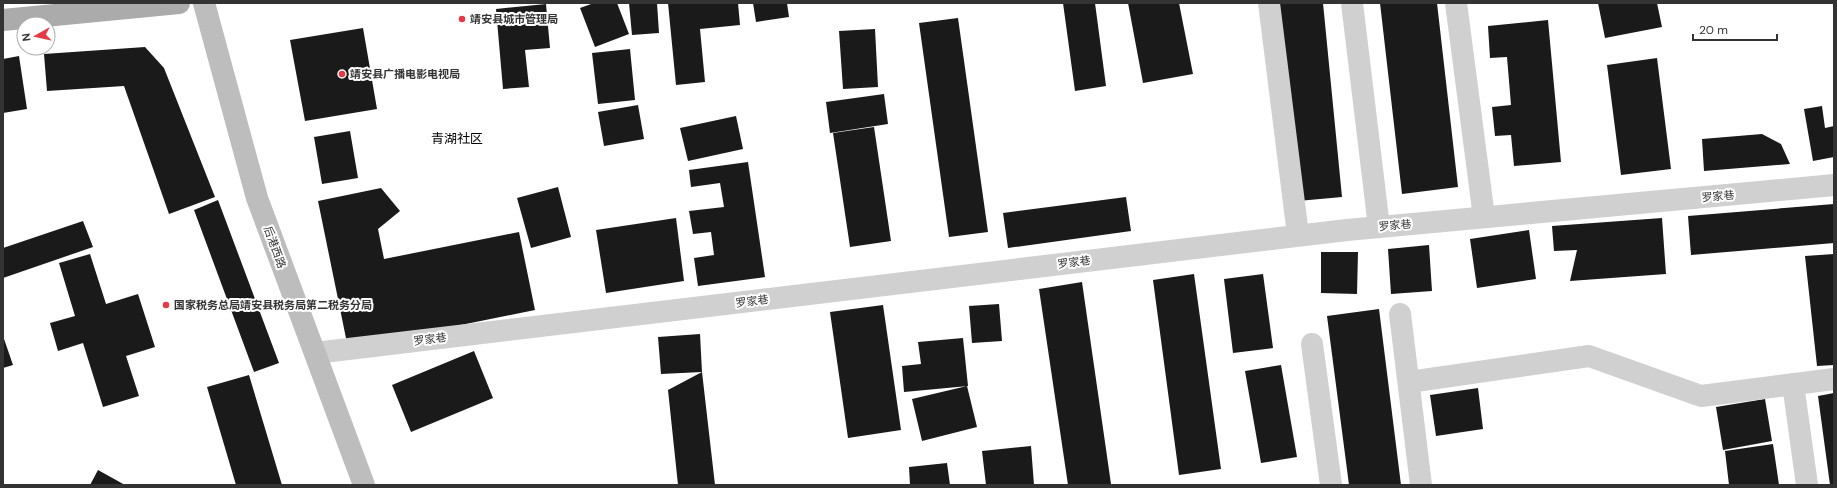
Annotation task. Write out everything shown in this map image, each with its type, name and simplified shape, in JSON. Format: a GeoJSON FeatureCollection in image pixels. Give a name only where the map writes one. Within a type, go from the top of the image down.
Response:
{"type":"FeatureCollection","features":[{"type":"Feature","properties":{"kind":"main road"},"geometry":{"type":"LineString","coordinates":[[3,20],[179,3]]}},
{"type":"Feature","properties":{"kind":"main road","name":"后港西路"},"geometry":{"type":"LineString","coordinates":[[204,3],[257,198],[364,485]]}},
{"type":"Feature","properties":{"kind":"street"},"geometry":{"type":"LineString","coordinates":[[1269,3],[1298,235]]}},
{"type":"Feature","properties":{"kind":"street"},"geometry":{"type":"LineString","coordinates":[[1352,3],[1379,227]]}},
{"type":"Feature","properties":{"kind":"street"},"geometry":{"type":"LineString","coordinates":[[1456,3],[1484,217]]}},
{"type":"Feature","properties":{"kind":"street","name":"罗家巷"},"geometry":{"type":"LineString","coordinates":[[315,353],[1298,235],[1834,185]]}},
{"type":"Feature","properties":{"kind":"street"},"geometry":{"type":"LineString","coordinates":[[1400,314],[1421,485]]}},
{"type":"Feature","properties":{"kind":"street"},"geometry":{"type":"LineString","coordinates":[[1312,344],[1331,485]]}},
{"type":"Feature","properties":{"kind":"street"},"geometry":{"type":"LineString","coordinates":[[1408,382],[1589,356],[1701,396],[1834,379]]}},
{"type":"Feature","properties":{"kind":"street"},"geometry":{"type":"LineString","coordinates":[[1793,384],[1807,485]]}},
{"type":"Feature","properties":{"kind":"building"},"geometry":{"type":"Polygon","coordinates":[[[594,3],[617,3],[629,34],[595,47],[580,8],[594,3]]]}},
{"type":"Feature","properties":{"kind":"building"},"geometry":{"type":"Polygon","coordinates":[[[629,3],[657,3],[659,33],[632,35],[629,3]]]}},
{"type":"Feature","properties":{"kind":"building"},"geometry":{"type":"Polygon","coordinates":[[[668,3],[738,3],[740,25],[700,29],[705,82],[676,85],[668,3]]]}},
{"type":"Feature","properties":{"kind":"building"},"geometry":{"type":"Polygon","coordinates":[[[753,3],[787,3],[789,17],[756,22],[753,3]]]}},
{"type":"Feature","properties":{"kind":"building"},"geometry":{"type":"Polygon","coordinates":[[[1063,3],[1095,3],[1106,86],[1075,91],[1063,3]]]}},
{"type":"Feature","properties":{"kind":"building"},"geometry":{"type":"Polygon","coordinates":[[[1128,3],[1179,3],[1193,74],[1143,83],[1128,3]]]}},
{"type":"Feature","properties":{"kind":"building"},"geometry":{"type":"Polygon","coordinates":[[[1278,3],[1323,3],[1342,197],[1298,201],[1278,3]]]}},
{"type":"Feature","properties":{"kind":"building"},"geometry":{"type":"Polygon","coordinates":[[[1380,3],[1437,3],[1458,187],[1402,194],[1380,3]]]}},
{"type":"Feature","properties":{"kind":"building"},"geometry":{"type":"Polygon","coordinates":[[[1598,3],[1657,3],[1662,27],[1605,38],[1598,3]]]}},
{"type":"Feature","properties":{"kind":"building"},"geometry":{"type":"Polygon","coordinates":[[[546,4],[550,48],[525,50],[529,87],[503,89],[496,9],[546,4]]]}},
{"type":"Feature","properties":{"kind":"building"},"geometry":{"type":"Polygon","coordinates":[[[958,18],[988,232],[949,237],[919,23],[958,18]]]}},
{"type":"Feature","properties":{"kind":"building"},"geometry":{"type":"Polygon","coordinates":[[[1548,20],[1561,162],[1514,166],[1511,135],[1495,136],[1492,107],[1511,105],[1507,57],[1490,58],[1488,26],[1548,20]]]}},
{"type":"Feature","properties":{"kind":"building"},"geometry":{"type":"Polygon","coordinates":[[[363,28],[377,109],[305,121],[290,40],[363,28]]]}},
{"type":"Feature","properties":{"kind":"building"},"geometry":{"type":"Polygon","coordinates":[[[875,29],[878,87],[843,89],[839,31],[875,29]]]}},
{"type":"Feature","properties":{"kind":"building"},"geometry":{"type":"Polygon","coordinates":[[[145,47],[164,68],[215,197],[169,214],[124,86],[47,91],[44,56],[56,56],[56,53],[145,47]]]}},
{"type":"Feature","properties":{"kind":"building"},"geometry":{"type":"Polygon","coordinates":[[[630,49],[635,100],[598,104],[592,53],[630,49]]]}},
{"type":"Feature","properties":{"kind":"building"},"geometry":{"type":"Polygon","coordinates":[[[19,56],[27,109],[3,113],[3,59],[19,56]]]}},
{"type":"Feature","properties":{"kind":"building"},"geometry":{"type":"Polygon","coordinates":[[[1657,58],[1671,169],[1621,175],[1607,65],[1657,58]]]}},
{"type":"Feature","properties":{"kind":"building"},"geometry":{"type":"Polygon","coordinates":[[[884,94],[888,124],[830,133],[826,102],[884,94]]]}},
{"type":"Feature","properties":{"kind":"building"},"geometry":{"type":"Polygon","coordinates":[[[638,105],[644,139],[604,146],[598,112],[638,105]]]}},
{"type":"Feature","properties":{"kind":"building"},"geometry":{"type":"Polygon","coordinates":[[[1822,106],[1825,128],[1834,126],[1834,157],[1813,161],[1804,109],[1822,106]]]}},
{"type":"Feature","properties":{"kind":"building"},"geometry":{"type":"Polygon","coordinates":[[[736,116],[743,149],[688,161],[680,128],[736,116]]]}},
{"type":"Feature","properties":{"kind":"building"},"geometry":{"type":"Polygon","coordinates":[[[874,127],[891,241],[850,247],[833,133],[874,127]]]}},
{"type":"Feature","properties":{"kind":"building"},"geometry":{"type":"Polygon","coordinates":[[[350,131],[358,178],[322,184],[314,137],[350,131]]]}},
{"type":"Feature","properties":{"kind":"building"},"geometry":{"type":"Polygon","coordinates":[[[1762,134],[1781,144],[1790,164],[1704,171],[1702,139],[1762,134]]]}},
{"type":"Feature","properties":{"kind":"building"},"geometry":{"type":"Polygon","coordinates":[[[748,162],[765,277],[698,286],[694,258],[714,255],[711,232],[693,234],[689,211],[724,207],[720,183],[691,187],[689,170],[748,162]]]}},
{"type":"Feature","properties":{"kind":"building"},"geometry":{"type":"Polygon","coordinates":[[[558,187],[571,237],[531,248],[517,198],[558,187]]]}},
{"type":"Feature","properties":{"kind":"building"},"geometry":{"type":"Polygon","coordinates":[[[381,188],[400,211],[378,229],[384,259],[519,232],[535,310],[348,348],[318,201],[381,188]]]}},
{"type":"Feature","properties":{"kind":"building"},"geometry":{"type":"Polygon","coordinates":[[[1126,197],[1131,231],[1008,248],[1003,213],[1126,197]]]}},
{"type":"Feature","properties":{"kind":"building"},"geometry":{"type":"Polygon","coordinates":[[[218,200],[279,363],[254,372],[194,210],[218,200]]]}},
{"type":"Feature","properties":{"kind":"building"},"geometry":{"type":"Polygon","coordinates":[[[1834,204],[1834,243],[1691,255],[1688,216],[1834,204]]]}},
{"type":"Feature","properties":{"kind":"building"},"geometry":{"type":"Polygon","coordinates":[[[676,218],[684,281],[606,293],[596,230],[676,218]]]}},
{"type":"Feature","properties":{"kind":"building"},"geometry":{"type":"Polygon","coordinates":[[[1662,218],[1666,274],[1570,281],[1577,250],[1554,251],[1552,226],[1662,218]]]}},
{"type":"Feature","properties":{"kind":"building"},"geometry":{"type":"Polygon","coordinates":[[[83,221],[93,247],[3,278],[3,248],[83,221]]]}},
{"type":"Feature","properties":{"kind":"building"},"geometry":{"type":"Polygon","coordinates":[[[1529,230],[1536,279],[1477,288],[1470,239],[1529,230]]]}},
{"type":"Feature","properties":{"kind":"building"},"geometry":{"type":"Polygon","coordinates":[[[1429,245],[1432,291],[1391,294],[1388,249],[1429,245]]]}},
{"type":"Feature","properties":{"kind":"building"},"geometry":{"type":"Polygon","coordinates":[[[1321,252],[1358,252],[1357,294],[1321,293],[1321,252]]]}},
{"type":"Feature","properties":{"kind":"building"},"geometry":{"type":"Polygon","coordinates":[[[90,254],[106,304],[138,294],[155,347],[126,356],[139,396],[103,407],[83,343],[58,351],[50,323],[75,316],[59,263],[90,254]]]}},
{"type":"Feature","properties":{"kind":"building"},"geometry":{"type":"Polygon","coordinates":[[[1834,254],[1834,365],[1817,366],[1805,256],[1834,254]]]}},
{"type":"Feature","properties":{"kind":"building"},"geometry":{"type":"Polygon","coordinates":[[[1194,274],[1221,469],[1179,475],[1153,280],[1194,274]]]}},
{"type":"Feature","properties":{"kind":"building"},"geometry":{"type":"Polygon","coordinates":[[[1263,274],[1273,348],[1233,353],[1224,279],[1263,274]]]}},
{"type":"Feature","properties":{"kind":"building"},"geometry":{"type":"Polygon","coordinates":[[[1082,282],[1111,484],[1103,485],[1068,485],[1039,289],[1082,282]]]}},
{"type":"Feature","properties":{"kind":"building"},"geometry":{"type":"Polygon","coordinates":[[[999,304],[1002,341],[972,343],[969,306],[999,304]]]}},
{"type":"Feature","properties":{"kind":"building"},"geometry":{"type":"Polygon","coordinates":[[[883,305],[901,430],[848,438],[830,312],[883,305]]]}},
{"type":"Feature","properties":{"kind":"building"},"geometry":{"type":"Polygon","coordinates":[[[1379,309],[1401,485],[1349,485],[1327,316],[1379,309]]]}},
{"type":"Feature","properties":{"kind":"building"},"geometry":{"type":"Polygon","coordinates":[[[700,334],[702,372],[661,374],[658,337],[700,334]]]}},
{"type":"Feature","properties":{"kind":"building"},"geometry":{"type":"Polygon","coordinates":[[[3,336],[13,365],[3,368],[3,336]]]}},
{"type":"Feature","properties":{"kind":"building"},"geometry":{"type":"Polygon","coordinates":[[[963,338],[968,386],[904,392],[902,366],[921,364],[918,342],[963,338]]]}},
{"type":"Feature","properties":{"kind":"building"},"geometry":{"type":"Polygon","coordinates":[[[474,351],[493,398],[411,432],[392,385],[474,351]]]}},
{"type":"Feature","properties":{"kind":"building"},"geometry":{"type":"Polygon","coordinates":[[[1281,365],[1297,457],[1261,463],[1245,371],[1281,365]]]}},
{"type":"Feature","properties":{"kind":"building"},"geometry":{"type":"Polygon","coordinates":[[[702,372],[715,485],[678,485],[668,390],[702,372]]]}},
{"type":"Feature","properties":{"kind":"building"},"geometry":{"type":"Polygon","coordinates":[[[249,375],[282,485],[236,485],[207,387],[249,375]]]}},
{"type":"Feature","properties":{"kind":"building"},"geometry":{"type":"Polygon","coordinates":[[[967,386],[977,427],[922,441],[912,399],[967,386]]]}},
{"type":"Feature","properties":{"kind":"building"},"geometry":{"type":"Polygon","coordinates":[[[1478,388],[1483,429],[1436,436],[1430,395],[1478,388]]]}},
{"type":"Feature","properties":{"kind":"building"},"geometry":{"type":"Polygon","coordinates":[[[1834,393],[1834,485],[1830,485],[1818,396],[1834,393]]]}},
{"type":"Feature","properties":{"kind":"building"},"geometry":{"type":"Polygon","coordinates":[[[1765,399],[1772,441],[1723,450],[1716,407],[1765,399]]]}},
{"type":"Feature","properties":{"kind":"building"},"geometry":{"type":"Polygon","coordinates":[[[1773,444],[1779,485],[1729,485],[1725,451],[1773,444]]]}},
{"type":"Feature","properties":{"kind":"building"},"geometry":{"type":"Polygon","coordinates":[[[1031,446],[1034,485],[986,485],[982,451],[1031,446]]]}},
{"type":"Feature","properties":{"kind":"building"},"geometry":{"type":"Polygon","coordinates":[[[947,463],[950,485],[910,485],[909,467],[947,463]]]}},
{"type":"Feature","properties":{"kind":"building"},"geometry":{"type":"Polygon","coordinates":[[[98,470],[125,485],[90,485],[98,470]]]}},
{"type":"Feature","properties":{"kind":"place","name":"靖安县城市管理局"},"geometry":{"type":"Point","coordinates":[462,19]}},
{"type":"Feature","properties":{"kind":"place","name":"靖安县广播电影电视局"},"geometry":{"type":"Point","coordinates":[342,74]}},
{"type":"Feature","properties":{"kind":"place","name":"国家税务总局靖安县税务局第二税务分局"},"geometry":{"type":"Point","coordinates":[166,305]}},
{"type":"Feature","properties":{"kind":"district","name":"青湖社区"},"geometry":{"type":"Point","coordinates":[457,138]}}]}
